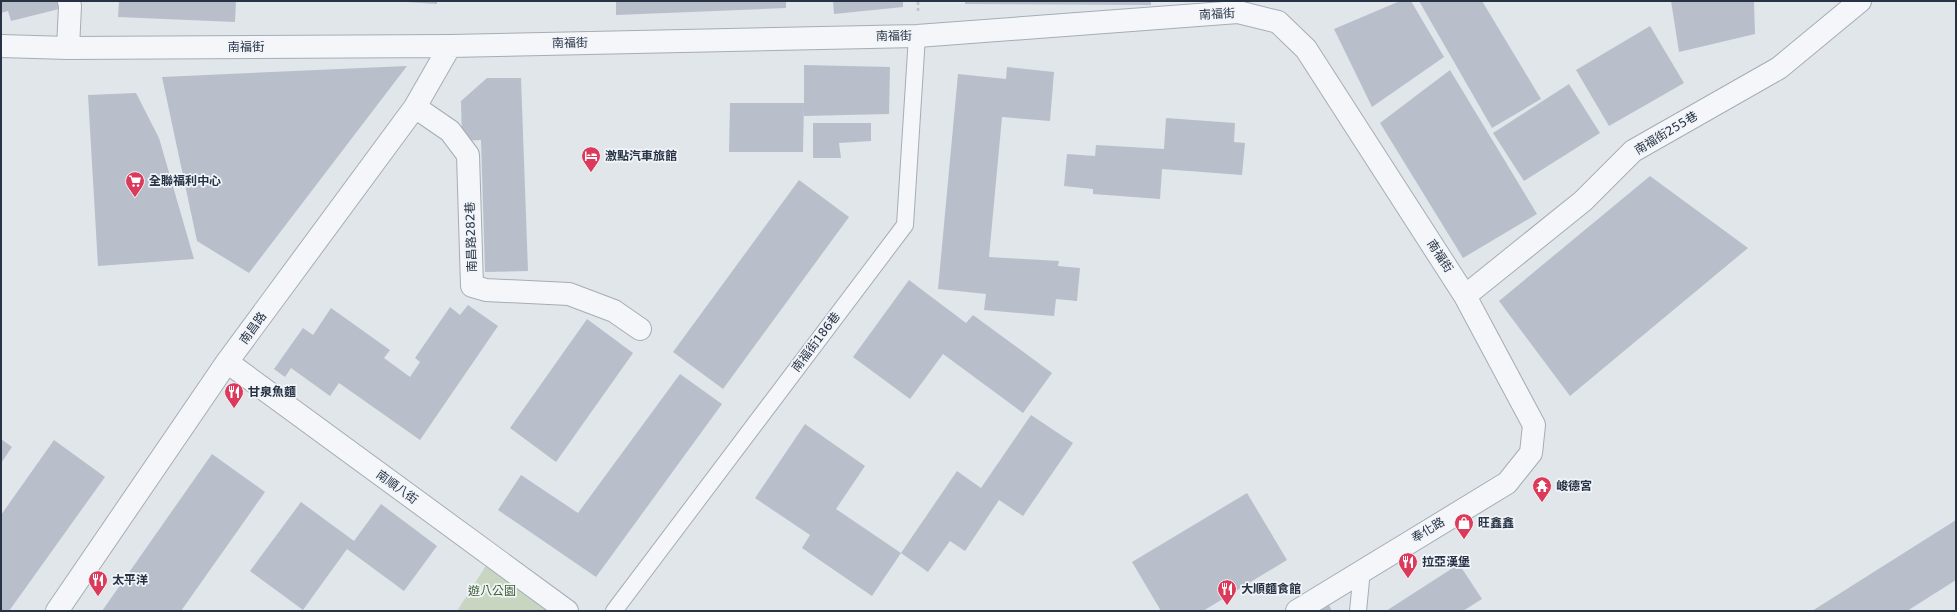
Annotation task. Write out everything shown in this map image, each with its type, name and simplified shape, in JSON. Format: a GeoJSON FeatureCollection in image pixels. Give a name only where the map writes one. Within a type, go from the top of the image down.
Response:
{"type":"FeatureCollection","features":[{"type":"Feature","properties":{"kind":"street"},"geometry":{"type":"LineString","coordinates":[[68,48],[69,1]]}},
{"type":"Feature","properties":{"kind":"street","name":"南福街255巷"},"geometry":{"type":"LineString","coordinates":[[1465,296],[1583,201],[1633,151],[1779,68],[1860,1]]}},
{"type":"Feature","properties":{"kind":"street","name":"南福街"},"geometry":{"type":"LineString","coordinates":[[1,46],[68,48],[450,46],[917,36],[1238,12],[1278,22],[1306,49],[1465,296],[1534,426],[1531,453]]}},
{"type":"Feature","properties":{"kind":"street","name":"南昌路"},"geometry":{"type":"LineString","coordinates":[[57,611],[227,362],[415,107],[450,46]]}},
{"type":"Feature","properties":{"kind":"street","name":"南昌路282巷"},"geometry":{"type":"LineString","coordinates":[[415,107],[450,131],[468,156],[472,286],[486,290],[569,294],[614,311],[640,329]]}},
{"type":"Feature","properties":{"kind":"street","name":"南順八街"},"geometry":{"type":"LineString","coordinates":[[227,362],[567,611]]}},
{"type":"Feature","properties":{"kind":"street","name":"奉化路"},"geometry":{"type":"LineString","coordinates":[[1297,611],[1507,483],[1531,453]]}},
{"type":"Feature","properties":{"kind":"lane","name":"南福街186巷"},"geometry":{"type":"LineString","coordinates":[[614,611],[905,225],[917,36]]}},
{"type":"Feature","properties":{"kind":"lane"},"geometry":{"type":"LineString","coordinates":[[1358,611],[1362,570]]}},
{"type":"Feature","properties":{"kind":"green space","name":"遊八公園"},"geometry":{"type":"Polygon","coordinates":[[[487,564],[552,611],[457,611],[487,564]]]}},
{"type":"Feature","properties":{"kind":"building"},"geometry":{"type":"Polygon","coordinates":[[[1,1],[57,1],[59,9],[11,21],[8,11],[1,13],[1,1]]]}},
{"type":"Feature","properties":{"kind":"building"},"geometry":{"type":"Polygon","coordinates":[[[119,1],[236,1],[235,22],[118,17],[119,1]]]}},
{"type":"Feature","properties":{"kind":"building"},"geometry":{"type":"Polygon","coordinates":[[[391,1],[437,1],[437,4],[391,1]]]}},
{"type":"Feature","properties":{"kind":"building"},"geometry":{"type":"Polygon","coordinates":[[[616,1],[786,1],[786,8],[616,15],[616,1]]]}},
{"type":"Feature","properties":{"kind":"building"},"geometry":{"type":"Polygon","coordinates":[[[833,1],[903,1],[903,7],[834,14],[833,1]]]}},
{"type":"Feature","properties":{"kind":"building"},"geometry":{"type":"Polygon","coordinates":[[[965,1],[1151,1],[1151,5],[965,4],[965,1]]]}},
{"type":"Feature","properties":{"kind":"building"},"geometry":{"type":"Polygon","coordinates":[[[1400,1],[1411,1],[1444,57],[1372,107],[1334,29],[1400,1]]]}},
{"type":"Feature","properties":{"kind":"building"},"geometry":{"type":"Polygon","coordinates":[[[1419,1],[1482,1],[1541,99],[1492,128],[1419,1]]]}},
{"type":"Feature","properties":{"kind":"building"},"geometry":{"type":"Polygon","coordinates":[[[1671,1],[1754,1],[1755,34],[1679,52],[1671,1]]]}},
{"type":"Feature","properties":{"kind":"building"},"geometry":{"type":"Polygon","coordinates":[[[1650,26],[1684,83],[1609,126],[1576,70],[1650,26]]]}},
{"type":"Feature","properties":{"kind":"building"},"geometry":{"type":"Polygon","coordinates":[[[804,65],[890,67],[889,114],[804,116],[804,65]]]}},
{"type":"Feature","properties":{"kind":"building"},"geometry":{"type":"Polygon","coordinates":[[[407,66],[249,273],[197,241],[162,77],[407,66]]]}},
{"type":"Feature","properties":{"kind":"building"},"geometry":{"type":"Polygon","coordinates":[[[1007,67],[1054,72],[1050,121],[1002,117],[989,257],[1059,261],[1058,266],[1080,268],[1077,301],[1056,299],[1054,316],[984,310],[986,294],[938,289],[958,74],[1006,79],[1007,67]]]}},
{"type":"Feature","properties":{"kind":"building"},"geometry":{"type":"Polygon","coordinates":[[[1450,70],[1537,214],[1463,258],[1380,123],[1450,70]]]}},
{"type":"Feature","properties":{"kind":"building"},"geometry":{"type":"Polygon","coordinates":[[[487,78],[521,78],[528,271],[485,272],[481,140],[462,141],[461,101],[487,78]]]}},
{"type":"Feature","properties":{"kind":"building"},"geometry":{"type":"Polygon","coordinates":[[[1569,84],[1600,133],[1524,181],[1493,133],[1569,84]]]}},
{"type":"Feature","properties":{"kind":"building","name":"全聯福利中心"},"geometry":{"type":"Polygon","coordinates":[[[136,93],[159,138],[194,259],[98,266],[88,95],[136,93]]]}},
{"type":"Feature","properties":{"kind":"building"},"geometry":{"type":"Polygon","coordinates":[[[730,103],[804,103],[803,152],[729,152],[730,103]]]}},
{"type":"Feature","properties":{"kind":"building"},"geometry":{"type":"Polygon","coordinates":[[[1166,118],[1235,123],[1234,142],[1245,143],[1242,175],[1162,169],[1160,199],[1093,194],[1093,189],[1064,186],[1067,154],[1095,156],[1096,145],[1164,149],[1166,118]]]}},
{"type":"Feature","properties":{"kind":"building"},"geometry":{"type":"Polygon","coordinates":[[[813,123],[871,123],[871,141],[839,143],[841,158],[813,158],[813,123]]]}},
{"type":"Feature","properties":{"kind":"building"},"geometry":{"type":"Polygon","coordinates":[[[1650,176],[1748,248],[1570,396],[1499,301],[1650,176]]]}},
{"type":"Feature","properties":{"kind":"building"},"geometry":{"type":"Polygon","coordinates":[[[799,180],[849,217],[723,389],[673,352],[799,180]]]}},
{"type":"Feature","properties":{"kind":"building"},"geometry":{"type":"Polygon","coordinates":[[[909,280],[966,323],[973,315],[1052,373],[1023,413],[943,354],[910,399],[853,357],[909,280]]]}},
{"type":"Feature","properties":{"kind":"building"},"geometry":{"type":"Polygon","coordinates":[[[468,305],[498,326],[420,440],[339,383],[330,396],[291,368],[285,377],[274,369],[303,328],[313,335],[331,308],[390,350],[384,358],[410,377],[420,362],[415,358],[450,307],[460,315],[468,305]]]}},
{"type":"Feature","properties":{"kind":"building"},"geometry":{"type":"Polygon","coordinates":[[[587,319],[633,353],[556,462],[510,428],[587,319]]]}},
{"type":"Feature","properties":{"kind":"building"},"geometry":{"type":"Polygon","coordinates":[[[680,374],[722,404],[596,577],[498,510],[521,475],[578,513],[680,374]]]}},
{"type":"Feature","properties":{"kind":"building"},"geometry":{"type":"Polygon","coordinates":[[[1031,415],[1073,443],[1023,516],[999,500],[965,551],[950,541],[928,572],[901,553],[957,471],[981,488],[1031,415]]]}},
{"type":"Feature","properties":{"kind":"building"},"geometry":{"type":"Polygon","coordinates":[[[805,424],[865,466],[836,509],[901,553],[872,596],[802,548],[810,535],[755,498],[805,424]]]}},
{"type":"Feature","properties":{"kind":"building"},"geometry":{"type":"Polygon","coordinates":[[[1,439],[12,447],[1,463],[1,439]]]}},
{"type":"Feature","properties":{"kind":"building"},"geometry":{"type":"Polygon","coordinates":[[[54,440],[105,477],[9,611],[1,611],[1,515],[54,440]]]}},
{"type":"Feature","properties":{"kind":"building"},"geometry":{"type":"Polygon","coordinates":[[[212,454],[265,492],[181,611],[102,611],[212,454]]]}},
{"type":"Feature","properties":{"kind":"building"},"geometry":{"type":"Polygon","coordinates":[[[1247,493],[1287,560],[1203,611],[1161,611],[1132,562],[1247,493]]]}},
{"type":"Feature","properties":{"kind":"building"},"geometry":{"type":"Polygon","coordinates":[[[301,502],[354,541],[381,504],[437,546],[404,591],[347,549],[303,610],[250,571],[301,502]]]}},
{"type":"Feature","properties":{"kind":"building"},"geometry":{"type":"Polygon","coordinates":[[[1956,520],[1956,580],[1907,611],[1812,611],[1956,520]]]}},
{"type":"Feature","properties":{"kind":"building"},"geometry":{"type":"Polygon","coordinates":[[[1459,564],[1482,599],[1463,611],[1386,611],[1459,564]]]}},
{"type":"Feature","properties":{"kind":"building"},"geometry":{"type":"Polygon","coordinates":[[[1329,605],[1332,611],[1320,611],[1329,605]]]}},
{"type":"Feature","properties":{"kind":"place","name":"激點汽車旅館"},"geometry":{"type":"Point","coordinates":[591,173]}},
{"type":"Feature","properties":{"kind":"place","name":"全聯福利中心"},"geometry":{"type":"Point","coordinates":[135,198]}},
{"type":"Feature","properties":{"kind":"place","name":"甘泉魚麵"},"geometry":{"type":"Point","coordinates":[234,409]}},
{"type":"Feature","properties":{"kind":"place","name":"峻德宮"},"geometry":{"type":"Point","coordinates":[1542,503]}},
{"type":"Feature","properties":{"kind":"place","name":"旺鑫鑫"},"geometry":{"type":"Point","coordinates":[1464,540]}},
{"type":"Feature","properties":{"kind":"place","name":"拉亞漢堡"},"geometry":{"type":"Point","coordinates":[1408,579]}},
{"type":"Feature","properties":{"kind":"place","name":"太平洋"},"geometry":{"type":"Point","coordinates":[98,597]}},
{"type":"Feature","properties":{"kind":"place","name":"大順麵食館"},"geometry":{"type":"Point","coordinates":[1227,606]}}]}
